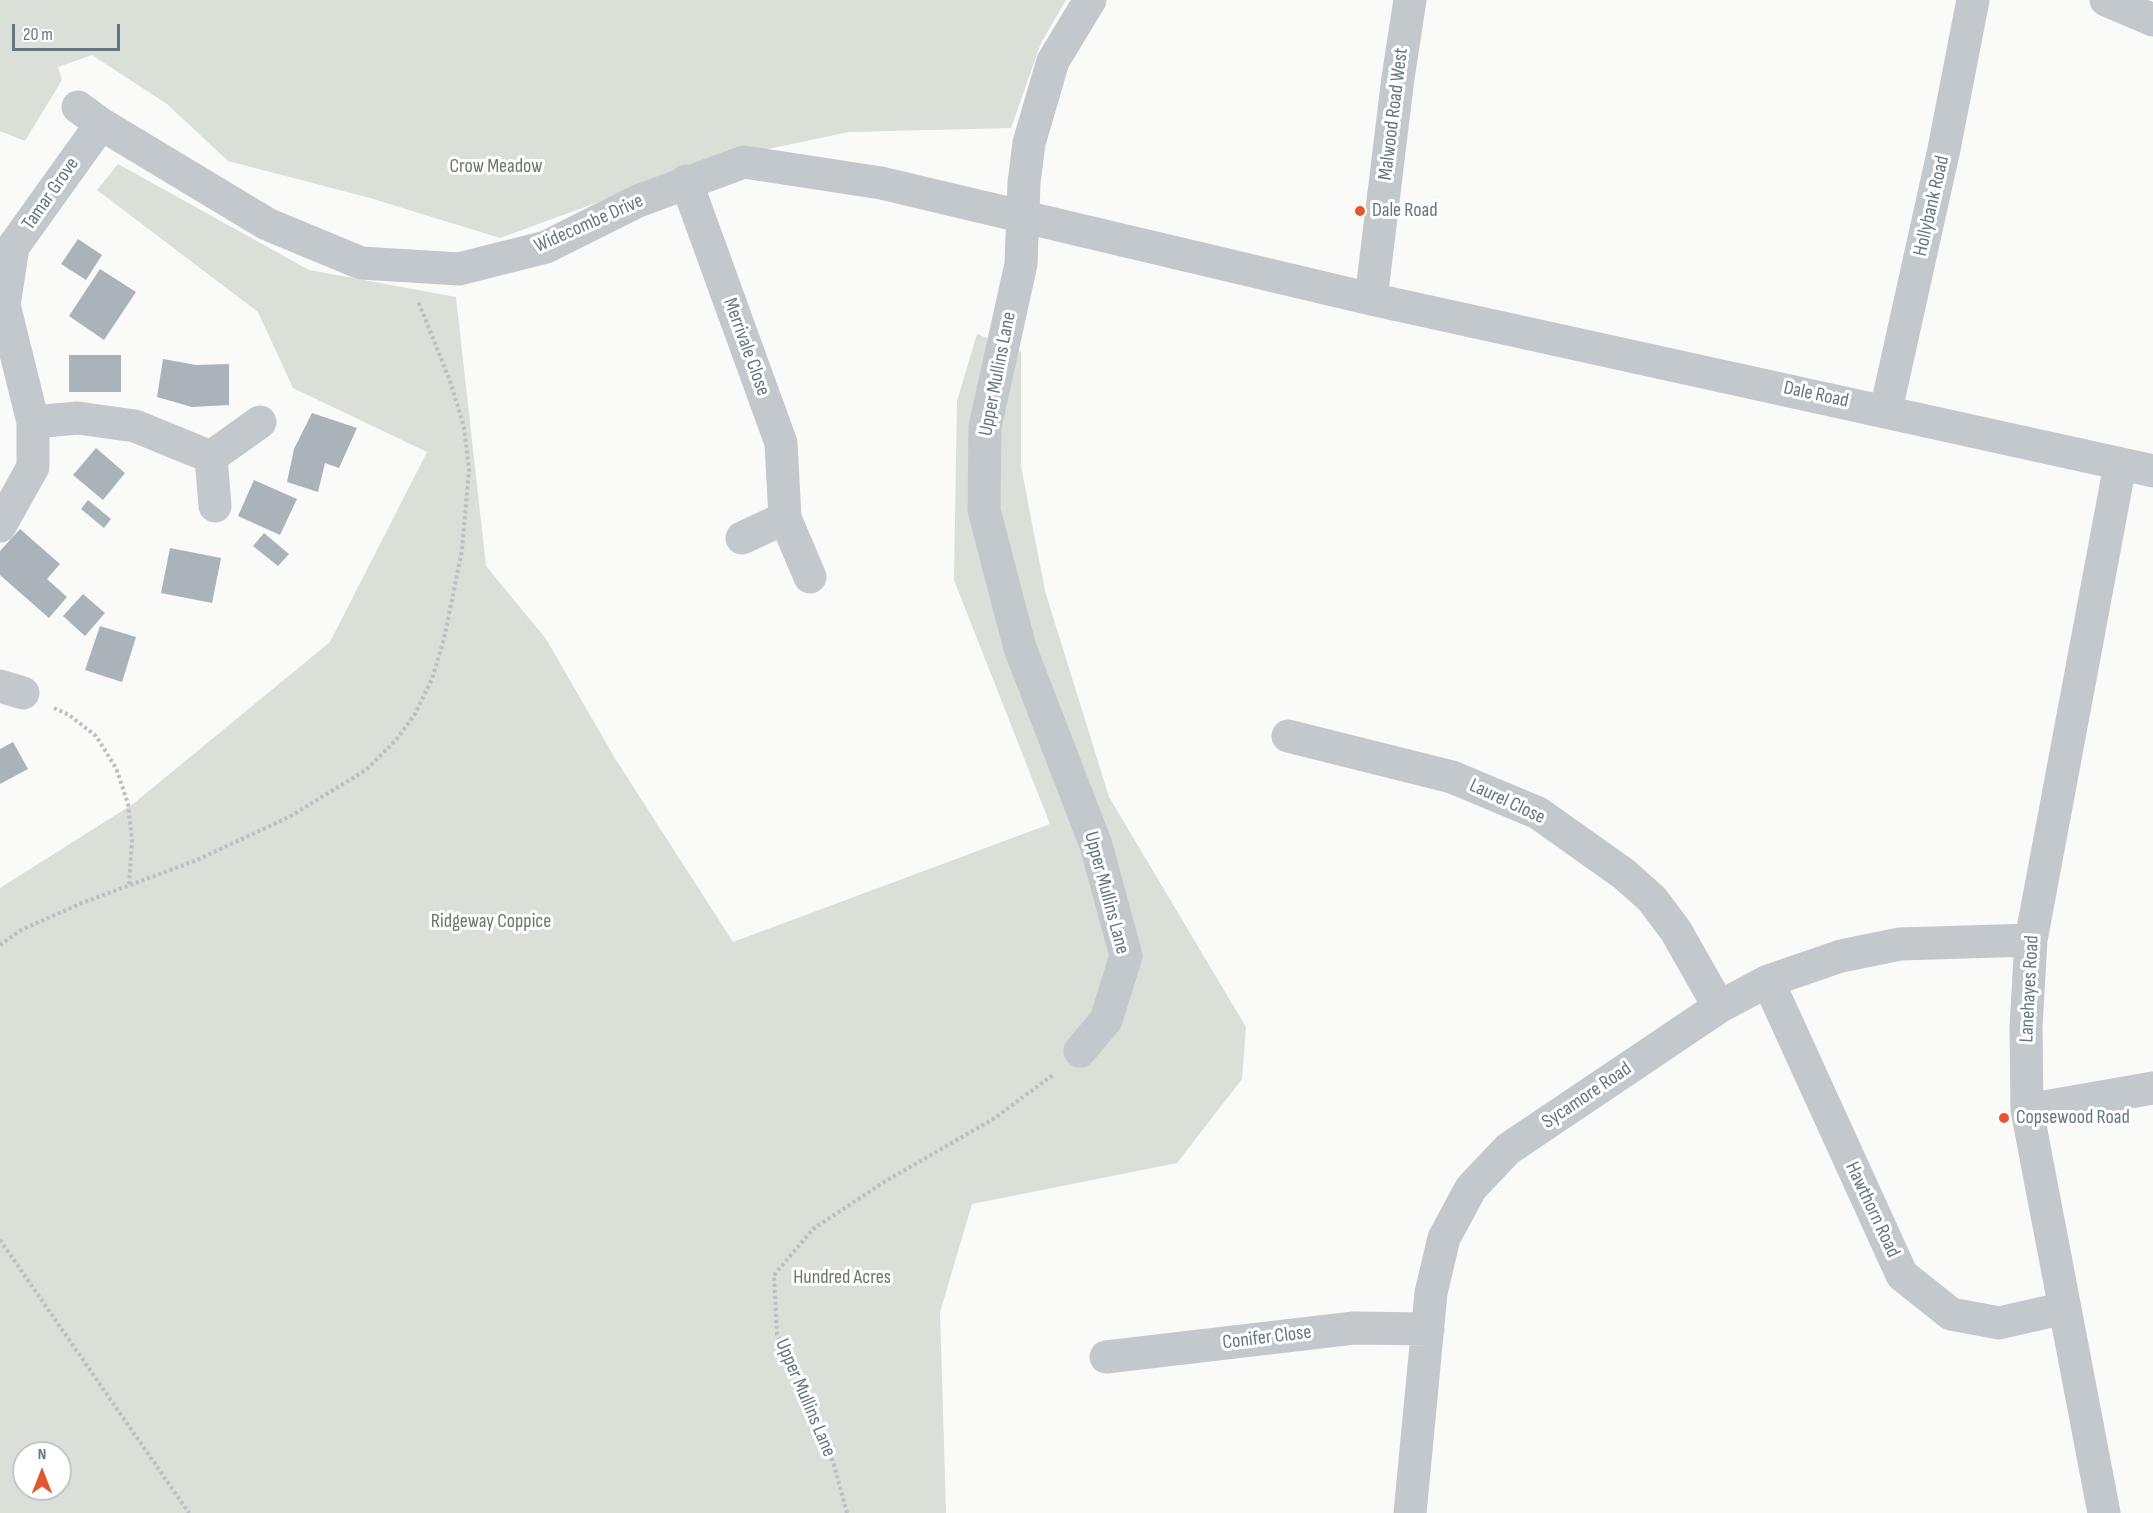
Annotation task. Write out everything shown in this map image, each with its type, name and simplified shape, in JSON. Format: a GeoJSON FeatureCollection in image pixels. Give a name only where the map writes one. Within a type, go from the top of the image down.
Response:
{"type":"FeatureCollection","features":[{"type":"Feature","properties":{"kind":"street","name":"Upper Mullins Lane"},"geometry":{"type":"LineString","coordinates":[[1080,1051],[1106,1020],[1126,956],[1096,845],[1020,648],[984,510],[985,427],[1021,264],[1029,143],[1053,61],[1090,0]]}},
{"type":"Feature","properties":{"kind":"street","name":"Malwood Road West"},"geometry":{"type":"LineString","coordinates":[[1371,299],[1398,78],[1410,0]]}},
{"type":"Feature","properties":{"kind":"street","name":"Hollybank Road"},"geometry":{"type":"LineString","coordinates":[[1886,410],[1944,149],[1973,0]]}},
{"type":"Feature","properties":{"kind":"street"},"geometry":{"type":"LineString","coordinates":[[2106,0],[2153,20]]}},
{"type":"Feature","properties":{"kind":"street","name":"Widecombe Drive"},"geometry":{"type":"LineString","coordinates":[[90,115],[267,224],[361,263],[459,269],[546,247],[638,201],[744,162],[881,183],[1023,218]]}},
{"type":"Feature","properties":{"kind":"street","name":"Tamar Grove"},"geometry":{"type":"LineString","coordinates":[[0,526],[33,467],[33,422],[2,304],[13,247],[90,115]]}},
{"type":"Feature","properties":{"kind":"street","name":"Merrivale Close"},"geometry":{"type":"LineString","coordinates":[[686,182],[780,442],[785,518],[810,577]]}},
{"type":"Feature","properties":{"kind":"street","name":"Dale Road"},"geometry":{"type":"LineString","coordinates":[[1023,218],[1371,299],[1886,410],[2153,471]]}},
{"type":"Feature","properties":{"kind":"street"},"geometry":{"type":"LineString","coordinates":[[33,422],[78,418],[135,426],[212,457]]}},
{"type":"Feature","properties":{"kind":"street"},"geometry":{"type":"LineString","coordinates":[[212,457],[260,422]]}},
{"type":"Feature","properties":{"kind":"street"},"geometry":{"type":"LineString","coordinates":[[212,457],[215,506]]}},
{"type":"Feature","properties":{"kind":"street","name":"Lanehayes Road"},"geometry":{"type":"LineString","coordinates":[[2104,1513],[2027,1110],[2026,1027],[2031,940],[2120,465]]}},
{"type":"Feature","properties":{"kind":"street"},"geometry":{"type":"LineString","coordinates":[[742,538],[785,518]]}},
{"type":"Feature","properties":{"kind":"street","name":"Laurel Close"},"geometry":{"type":"LineString","coordinates":[[1288,736],[1452,777],[1538,813],[1624,874],[1652,899],[1676,931],[1719,1006]]}},
{"type":"Feature","properties":{"kind":"street","name":"Sycamore Road"},"geometry":{"type":"LineString","coordinates":[[1410,1513],[1431,1293],[1444,1238],[1470,1188],[1508,1149],[1719,1006],[1768,981],[1841,956],[1900,944],[2031,940]]}},
{"type":"Feature","properties":{"kind":"street","name":"Hawthorn Road"},"geometry":{"type":"LineString","coordinates":[[1768,981],[1902,1275],[1951,1314],[1999,1323],[2065,1308]]}},
{"type":"Feature","properties":{"kind":"street"},"geometry":{"type":"LineString","coordinates":[[2027,1110],[2153,1088]]}},
{"type":"Feature","properties":{"kind":"street","name":"Conifer Close"},"geometry":{"type":"LineString","coordinates":[[1106,1357],[1354,1328],[1428,1329]]}},
{"type":"Feature","properties":{"kind":"path"},"geometry":{"type":"LineString","coordinates":[[0,945],[21,930],[82,903],[197,860],[289,817],[366,770],[396,740],[414,714],[432,679],[444,639],[462,550],[469,470],[464,427],[450,381],[404,266]]}},
{"type":"Feature","properties":{"kind":"path"},"geometry":{"type":"LineString","coordinates":[[12,690],[69,715],[96,736],[116,768],[128,804],[132,840],[129,886]]}},
{"type":"Feature","properties":{"kind":"path","name":"Upper Mullins Lane"},"geometry":{"type":"LineString","coordinates":[[847,1513],[834,1465],[808,1394],[777,1334],[774,1275],[813,1229],[884,1182],[995,1118],[1080,1051]]}},
{"type":"Feature","properties":{"kind":"path"},"geometry":{"type":"LineString","coordinates":[[0,1240],[189,1513]]}},
{"type":"Feature","properties":{"kind":"green space","name":"Crow Meadow"},"geometry":{"type":"Polygon","coordinates":[[[0,0],[1066,0],[1041,43],[1011,128],[849,132],[711,161],[500,238],[370,198],[228,161],[167,104],[92,55],[58,67],[62,80],[25,141],[0,131],[0,0]]]}},
{"type":"Feature","properties":{"kind":"green space"},"geometry":{"type":"Polygon","coordinates":[[[118,164],[309,270],[456,297],[486,566],[546,639],[616,760],[733,942],[1050,824],[954,580],[957,401],[977,334],[1021,352],[1021,466],[1045,591],[1109,797],[1246,1027],[1242,1079],[1177,1163],[972,1204],[940,1312],[946,1513],[0,1513],[0,888],[133,804],[330,642],[427,452],[293,388],[258,312],[97,190],[118,164]]]}},
{"type":"Feature","properties":{"kind":"building"},"geometry":{"type":"Polygon","coordinates":[[[78,239],[102,255],[86,280],[61,264],[78,239]]]}},
{"type":"Feature","properties":{"kind":"building"},"geometry":{"type":"Polygon","coordinates":[[[100,269],[136,292],[104,340],[69,316],[100,269]]]}},
{"type":"Feature","properties":{"kind":"building"},"geometry":{"type":"Polygon","coordinates":[[[69,355],[121,355],[121,392],[69,392],[69,355]]]}},
{"type":"Feature","properties":{"kind":"building"},"geometry":{"type":"Polygon","coordinates":[[[163,359],[196,365],[229,364],[229,405],[192,407],[157,397],[163,359]]]}},
{"type":"Feature","properties":{"kind":"building"},"geometry":{"type":"Polygon","coordinates":[[[312,413],[357,428],[339,468],[325,463],[318,492],[287,482],[294,449],[312,413]]]}},
{"type":"Feature","properties":{"kind":"building"},"geometry":{"type":"Polygon","coordinates":[[[96,448],[125,473],[103,500],[73,475],[96,448]]]}},
{"type":"Feature","properties":{"kind":"building"},"geometry":{"type":"Polygon","coordinates":[[[254,480],[297,499],[280,535],[238,516],[254,480]]]}},
{"type":"Feature","properties":{"kind":"building"},"geometry":{"type":"Polygon","coordinates":[[[88,500],[111,519],[104,528],[81,509],[88,500]]]}},
{"type":"Feature","properties":{"kind":"building"},"geometry":{"type":"Polygon","coordinates":[[[20,529],[60,564],[47,579],[67,597],[49,618],[0,575],[0,551],[20,529]]]}},
{"type":"Feature","properties":{"kind":"building"},"geometry":{"type":"Polygon","coordinates":[[[264,533],[289,554],[278,566],[253,546],[264,533]]]}},
{"type":"Feature","properties":{"kind":"building"},"geometry":{"type":"Polygon","coordinates":[[[170,548],[221,558],[212,603],[161,593],[170,548]]]}},
{"type":"Feature","properties":{"kind":"building"},"geometry":{"type":"Polygon","coordinates":[[[83,594],[105,613],[85,636],[63,616],[83,594]]]}},
{"type":"Feature","properties":{"kind":"building"},"geometry":{"type":"Polygon","coordinates":[[[100,626],[136,637],[122,682],[85,670],[100,626]]]}},
{"type":"Feature","properties":{"kind":"building"},"geometry":{"type":"Polygon","coordinates":[[[13,742],[28,769],[0,784],[0,749],[13,742]]]}},
{"type":"Feature","properties":{"kind":"place","name":"Dale Road"},"geometry":{"type":"Point","coordinates":[1360,211]}},
{"type":"Feature","properties":{"kind":"place","name":"Copsewood Road"},"geometry":{"type":"Point","coordinates":[2004,1118]}},
{"type":"Feature","properties":{"kind":"park label","name":"Ridgeway Coppice"},"geometry":{"type":"Point","coordinates":[491,922]}},
{"type":"Feature","properties":{"kind":"park label","name":"Hundred Acres"},"geometry":{"type":"Point","coordinates":[842,1278]}}]}
